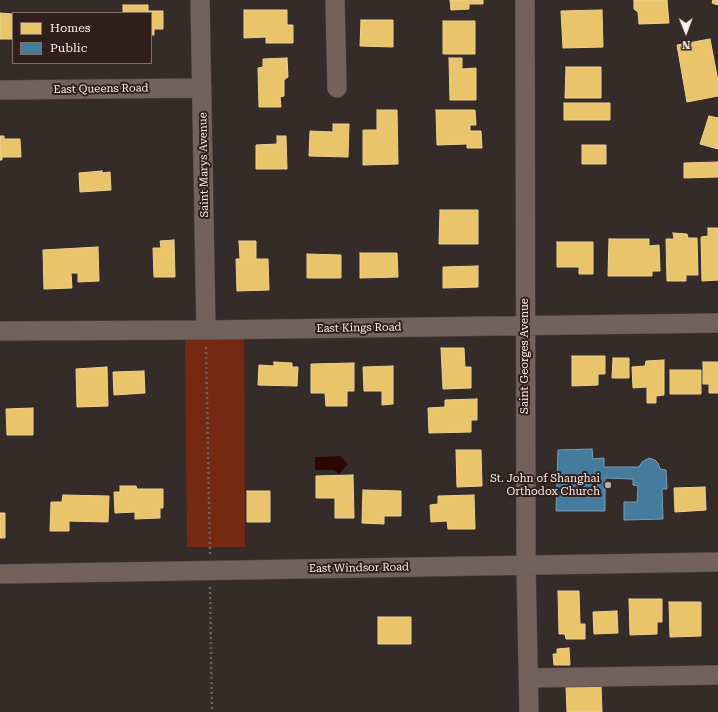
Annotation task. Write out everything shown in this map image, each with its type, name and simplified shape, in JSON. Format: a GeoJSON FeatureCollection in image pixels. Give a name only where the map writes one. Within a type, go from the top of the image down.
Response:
{"type":"FeatureCollection","features":[{"type":"Feature","properties":{"kind":"street","name":"Saint Marys Avenue"},"geometry":{"type":"LineString","coordinates":[[200,0],[206,330]]}},
{"type":"Feature","properties":{"kind":"street"},"geometry":{"type":"LineString","coordinates":[[335,0],[337,88]]}},
{"type":"Feature","properties":{"kind":"street","name":"Saint Georges Avenue"},"geometry":{"type":"LineString","coordinates":[[525,0],[524,326],[529,712]]}},
{"type":"Feature","properties":{"kind":"street","name":"East Queens Road"},"geometry":{"type":"LineString","coordinates":[[0,90],[202,88]]}},
{"type":"Feature","properties":{"kind":"street","name":"East Kings Road"},"geometry":{"type":"LineString","coordinates":[[0,331],[206,330],[718,322]]}},
{"type":"Feature","properties":{"kind":"street","name":"East Windsor Road"},"geometry":{"type":"LineString","coordinates":[[0,574],[718,562]]}},
{"type":"Feature","properties":{"kind":"street"},"geometry":{"type":"LineString","coordinates":[[529,678],[718,675]]}},
{"type":"Feature","properties":{"kind":"path"},"geometry":{"type":"LineString","coordinates":[[206,330],[212,712]]}},
{"type":"Feature","properties":{"kind":"shaded area"},"geometry":{"type":"Polygon","coordinates":[[[185,338],[244,338],[245,547],[187,547],[185,338]]]}},
{"type":"Feature","properties":{"kind":"shaded area"},"geometry":{"type":"Polygon","coordinates":[[[340,456],[348,464],[339,474],[334,470],[315,470],[315,457],[340,456]]]}},
{"type":"Feature","properties":{"kind":"building: Homes"},"geometry":{"type":"Polygon","coordinates":[[[450,0],[483,0],[483,4],[469,4],[469,9],[451,10],[450,0]]]}},
{"type":"Feature","properties":{"kind":"building: Homes"},"geometry":{"type":"Polygon","coordinates":[[[634,0],[667,0],[669,23],[639,24],[638,12],[634,9],[634,0]]]}},
{"type":"Feature","properties":{"kind":"building: Homes"},"geometry":{"type":"Polygon","coordinates":[[[713,0],[718,0],[718,5],[712,3],[713,0]]]}},
{"type":"Feature","properties":{"kind":"building: Homes"},"geometry":{"type":"Polygon","coordinates":[[[123,5],[148,5],[148,11],[163,11],[163,29],[154,29],[154,35],[152,35],[152,12],[123,12],[123,5]]]}},
{"type":"Feature","properties":{"kind":"building: Homes"},"geometry":{"type":"Polygon","coordinates":[[[244,10],[287,10],[287,25],[293,25],[293,43],[266,43],[266,37],[244,38],[244,10]]]}},
{"type":"Feature","properties":{"kind":"building: Homes"},"geometry":{"type":"Polygon","coordinates":[[[602,10],[603,47],[563,48],[561,11],[602,10]]]}},
{"type":"Feature","properties":{"kind":"building: Homes"},"geometry":{"type":"Polygon","coordinates":[[[0,13],[12,14],[12,39],[0,39],[0,13]]]}},
{"type":"Feature","properties":{"kind":"building: Homes"},"geometry":{"type":"Polygon","coordinates":[[[361,20],[393,20],[393,47],[360,46],[361,20]]]}},
{"type":"Feature","properties":{"kind":"building: Homes"},"geometry":{"type":"Polygon","coordinates":[[[443,21],[475,21],[475,54],[443,54],[443,21]]]}},
{"type":"Feature","properties":{"kind":"building: Homes"},"geometry":{"type":"Polygon","coordinates":[[[710,39],[718,81],[718,96],[687,102],[677,45],[710,39]]]}},
{"type":"Feature","properties":{"kind":"building: Homes"},"geometry":{"type":"Polygon","coordinates":[[[287,58],[288,77],[284,80],[284,96],[280,97],[281,107],[259,107],[258,68],[263,67],[263,59],[287,58]]]}},
{"type":"Feature","properties":{"kind":"building: Homes"},"geometry":{"type":"Polygon","coordinates":[[[449,58],[462,58],[462,69],[476,68],[476,100],[450,100],[449,58]]]}},
{"type":"Feature","properties":{"kind":"building: Homes"},"geometry":{"type":"Polygon","coordinates":[[[566,67],[601,67],[601,98],[565,98],[566,67]]]}},
{"type":"Feature","properties":{"kind":"building: Homes"},"geometry":{"type":"Polygon","coordinates":[[[564,103],[610,103],[610,120],[564,120],[564,103]]]}},
{"type":"Feature","properties":{"kind":"building: Homes"},"geometry":{"type":"Polygon","coordinates":[[[377,110],[397,110],[398,164],[363,165],[363,130],[377,130],[377,110]]]}},
{"type":"Feature","properties":{"kind":"building: Homes"},"geometry":{"type":"Polygon","coordinates":[[[436,110],[475,110],[476,125],[470,125],[470,131],[481,131],[482,148],[467,148],[467,144],[437,145],[436,110]]]}},
{"type":"Feature","properties":{"kind":"building: Homes"},"geometry":{"type":"Polygon","coordinates":[[[709,116],[718,118],[718,149],[700,144],[709,116]]]}},
{"type":"Feature","properties":{"kind":"building: Homes"},"geometry":{"type":"Polygon","coordinates":[[[333,124],[349,124],[348,157],[309,156],[310,131],[333,132],[333,124]]]}},
{"type":"Feature","properties":{"kind":"building: Homes"},"geometry":{"type":"Polygon","coordinates":[[[0,136],[4,136],[4,139],[20,139],[21,157],[2,157],[2,160],[0,160],[0,136]]]}},
{"type":"Feature","properties":{"kind":"building: Homes"},"geometry":{"type":"Polygon","coordinates":[[[277,136],[286,136],[287,169],[256,169],[256,145],[277,144],[277,136]]]}},
{"type":"Feature","properties":{"kind":"building: Homes"},"geometry":{"type":"Polygon","coordinates":[[[582,145],[606,145],[606,164],[582,164],[582,145]]]}},
{"type":"Feature","properties":{"kind":"building: Homes"},"geometry":{"type":"Polygon","coordinates":[[[718,162],[718,177],[684,178],[684,163],[718,162]]]}},
{"type":"Feature","properties":{"kind":"building: Homes"},"geometry":{"type":"Polygon","coordinates":[[[102,171],[102,173],[110,172],[111,190],[80,192],[79,173],[102,171]]]}},
{"type":"Feature","properties":{"kind":"building: Homes"},"geometry":{"type":"Polygon","coordinates":[[[440,210],[478,210],[478,244],[439,244],[440,210]]]}},
{"type":"Feature","properties":{"kind":"building: Homes"},"geometry":{"type":"Polygon","coordinates":[[[708,228],[718,228],[718,280],[702,281],[701,237],[708,236],[708,228]]]}},
{"type":"Feature","properties":{"kind":"building: Homes"},"geometry":{"type":"Polygon","coordinates":[[[673,233],[687,234],[688,238],[697,238],[698,275],[686,275],[686,281],[667,281],[666,239],[674,239],[673,233]]]}},
{"type":"Feature","properties":{"kind":"building: Homes"},"geometry":{"type":"Polygon","coordinates":[[[609,239],[649,239],[649,246],[659,245],[660,271],[652,271],[652,276],[608,276],[609,239]]]}},
{"type":"Feature","properties":{"kind":"building: Homes"},"geometry":{"type":"Polygon","coordinates":[[[174,240],[175,277],[154,277],[153,248],[161,248],[160,241],[174,240]]]}},
{"type":"Feature","properties":{"kind":"building: Homes"},"geometry":{"type":"Polygon","coordinates":[[[239,241],[256,241],[256,259],[268,259],[269,290],[237,291],[236,259],[240,259],[239,241]]]}},
{"type":"Feature","properties":{"kind":"building: Homes"},"geometry":{"type":"Polygon","coordinates":[[[557,242],[593,242],[593,274],[579,274],[579,267],[557,267],[557,242]]]}},
{"type":"Feature","properties":{"kind":"building: Homes"},"geometry":{"type":"Polygon","coordinates":[[[98,247],[99,281],[78,282],[78,273],[71,273],[72,288],[44,289],[43,250],[98,247]]]}},
{"type":"Feature","properties":{"kind":"building: Homes"},"geometry":{"type":"Polygon","coordinates":[[[360,253],[397,253],[398,277],[360,278],[360,253]]]}},
{"type":"Feature","properties":{"kind":"building: Homes"},"geometry":{"type":"Polygon","coordinates":[[[307,254],[341,255],[341,278],[307,278],[307,254]]]}},
{"type":"Feature","properties":{"kind":"building: Homes"},"geometry":{"type":"Polygon","coordinates":[[[478,266],[478,287],[443,288],[443,267],[478,266]]]}},
{"type":"Feature","properties":{"kind":"building: Homes"},"geometry":{"type":"Polygon","coordinates":[[[441,348],[464,348],[465,367],[471,367],[471,388],[443,389],[441,348]]]}},
{"type":"Feature","properties":{"kind":"building: Homes"},"geometry":{"type":"Polygon","coordinates":[[[572,356],[605,356],[605,374],[598,374],[598,385],[572,386],[572,356]]]}},
{"type":"Feature","properties":{"kind":"building: Homes"},"geometry":{"type":"Polygon","coordinates":[[[613,358],[629,358],[629,378],[612,378],[613,358]]]}},
{"type":"Feature","properties":{"kind":"building: Homes"},"geometry":{"type":"Polygon","coordinates":[[[664,360],[664,395],[656,396],[656,403],[647,403],[647,387],[633,388],[632,367],[645,366],[646,361],[664,360]]]}},
{"type":"Feature","properties":{"kind":"building: Homes"},"geometry":{"type":"Polygon","coordinates":[[[274,362],[292,363],[292,367],[298,367],[297,386],[258,385],[259,365],[274,366],[274,362]]]}},
{"type":"Feature","properties":{"kind":"building: Homes"},"geometry":{"type":"Polygon","coordinates":[[[703,362],[718,362],[718,393],[709,393],[709,384],[703,384],[703,362]]]}},
{"type":"Feature","properties":{"kind":"building: Homes"},"geometry":{"type":"Polygon","coordinates":[[[354,363],[354,391],[347,391],[347,406],[326,406],[325,393],[311,393],[311,364],[354,363]]]}},
{"type":"Feature","properties":{"kind":"building: Homes"},"geometry":{"type":"Polygon","coordinates":[[[393,366],[393,404],[382,405],[382,391],[364,391],[363,367],[393,366]]]}},
{"type":"Feature","properties":{"kind":"building: Homes"},"geometry":{"type":"Polygon","coordinates":[[[107,367],[108,406],[77,407],[76,369],[107,367]]]}},
{"type":"Feature","properties":{"kind":"building: Homes"},"geometry":{"type":"Polygon","coordinates":[[[670,370],[701,370],[701,394],[670,394],[670,370]]]}},
{"type":"Feature","properties":{"kind":"building: Homes"},"geometry":{"type":"Polygon","coordinates":[[[144,371],[145,393],[114,395],[113,372],[144,371]]]}},
{"type":"Feature","properties":{"kind":"building: Homes"},"geometry":{"type":"Polygon","coordinates":[[[477,399],[477,420],[471,420],[471,432],[429,433],[428,408],[445,407],[445,400],[477,399]]]}},
{"type":"Feature","properties":{"kind":"building: Homes"},"geometry":{"type":"Polygon","coordinates":[[[33,408],[33,435],[7,435],[6,409],[33,408]]]}},
{"type":"Feature","properties":{"kind":"building: Homes"},"geometry":{"type":"Polygon","coordinates":[[[456,450],[481,450],[482,486],[457,487],[456,450]]]}},
{"type":"Feature","properties":{"kind":"building: Homes"},"geometry":{"type":"Polygon","coordinates":[[[353,475],[354,518],[335,518],[335,498],[316,498],[316,476],[353,475]]]}},
{"type":"Feature","properties":{"kind":"building: Homes"},"geometry":{"type":"Polygon","coordinates":[[[120,486],[136,486],[137,489],[163,489],[163,508],[160,508],[160,518],[135,519],[135,512],[115,513],[114,492],[120,492],[120,486]]]}},
{"type":"Feature","properties":{"kind":"building: Homes"},"geometry":{"type":"Polygon","coordinates":[[[705,487],[706,510],[675,512],[674,488],[705,487]]]}},
{"type":"Feature","properties":{"kind":"building: Homes"},"geometry":{"type":"Polygon","coordinates":[[[363,490],[401,491],[401,516],[384,516],[384,524],[362,523],[363,490]]]}},
{"type":"Feature","properties":{"kind":"building: Homes"},"geometry":{"type":"Polygon","coordinates":[[[247,491],[270,491],[270,522],[247,522],[247,491]]]}},
{"type":"Feature","properties":{"kind":"building: Homes"},"geometry":{"type":"Polygon","coordinates":[[[63,495],[109,496],[108,522],[69,521],[69,531],[50,531],[51,502],[62,502],[63,495]]]}},
{"type":"Feature","properties":{"kind":"building: Homes"},"geometry":{"type":"Polygon","coordinates":[[[474,495],[475,529],[448,529],[447,521],[431,522],[430,505],[438,504],[438,496],[474,495]]]}},
{"type":"Feature","properties":{"kind":"building: Homes"},"geometry":{"type":"Polygon","coordinates":[[[0,513],[5,513],[5,538],[0,538],[0,513]]]}},
{"type":"Feature","properties":{"kind":"building: Homes"},"geometry":{"type":"Polygon","coordinates":[[[558,591],[579,591],[580,624],[585,624],[585,639],[566,639],[565,634],[559,634],[558,591]]]}},
{"type":"Feature","properties":{"kind":"building: Homes"},"geometry":{"type":"Polygon","coordinates":[[[629,599],[662,599],[662,622],[657,622],[657,634],[630,635],[629,599]]]}},
{"type":"Feature","properties":{"kind":"building: Homes"},"geometry":{"type":"Polygon","coordinates":[[[669,602],[701,602],[701,636],[670,637],[669,602]]]}},
{"type":"Feature","properties":{"kind":"building: Homes"},"geometry":{"type":"Polygon","coordinates":[[[617,611],[618,633],[594,634],[593,612],[617,611]]]}},
{"type":"Feature","properties":{"kind":"building: Homes"},"geometry":{"type":"Polygon","coordinates":[[[378,617],[411,617],[411,644],[378,644],[378,617]]]}},
{"type":"Feature","properties":{"kind":"building: Homes"},"geometry":{"type":"Polygon","coordinates":[[[569,648],[570,665],[554,665],[553,654],[557,654],[557,649],[569,648]]]}},
{"type":"Feature","properties":{"kind":"building: Homes"},"geometry":{"type":"Polygon","coordinates":[[[601,685],[602,712],[567,712],[566,686],[601,685]]]}},
{"type":"Feature","properties":{"kind":"building: Public"},"geometry":{"type":"Polygon","coordinates":[[[592,449],[593,459],[604,458],[604,467],[639,467],[642,462],[649,458],[658,463],[660,469],[666,470],[667,489],[662,489],[663,519],[624,520],[624,502],[637,502],[638,486],[633,485],[633,479],[605,478],[605,511],[556,511],[558,450],[592,449]]]}},
{"type":"Feature","properties":{"kind":"place","name":"St. John of Shanghai Orthodox Church"},"geometry":{"type":"Point","coordinates":[608,485]}}]}
